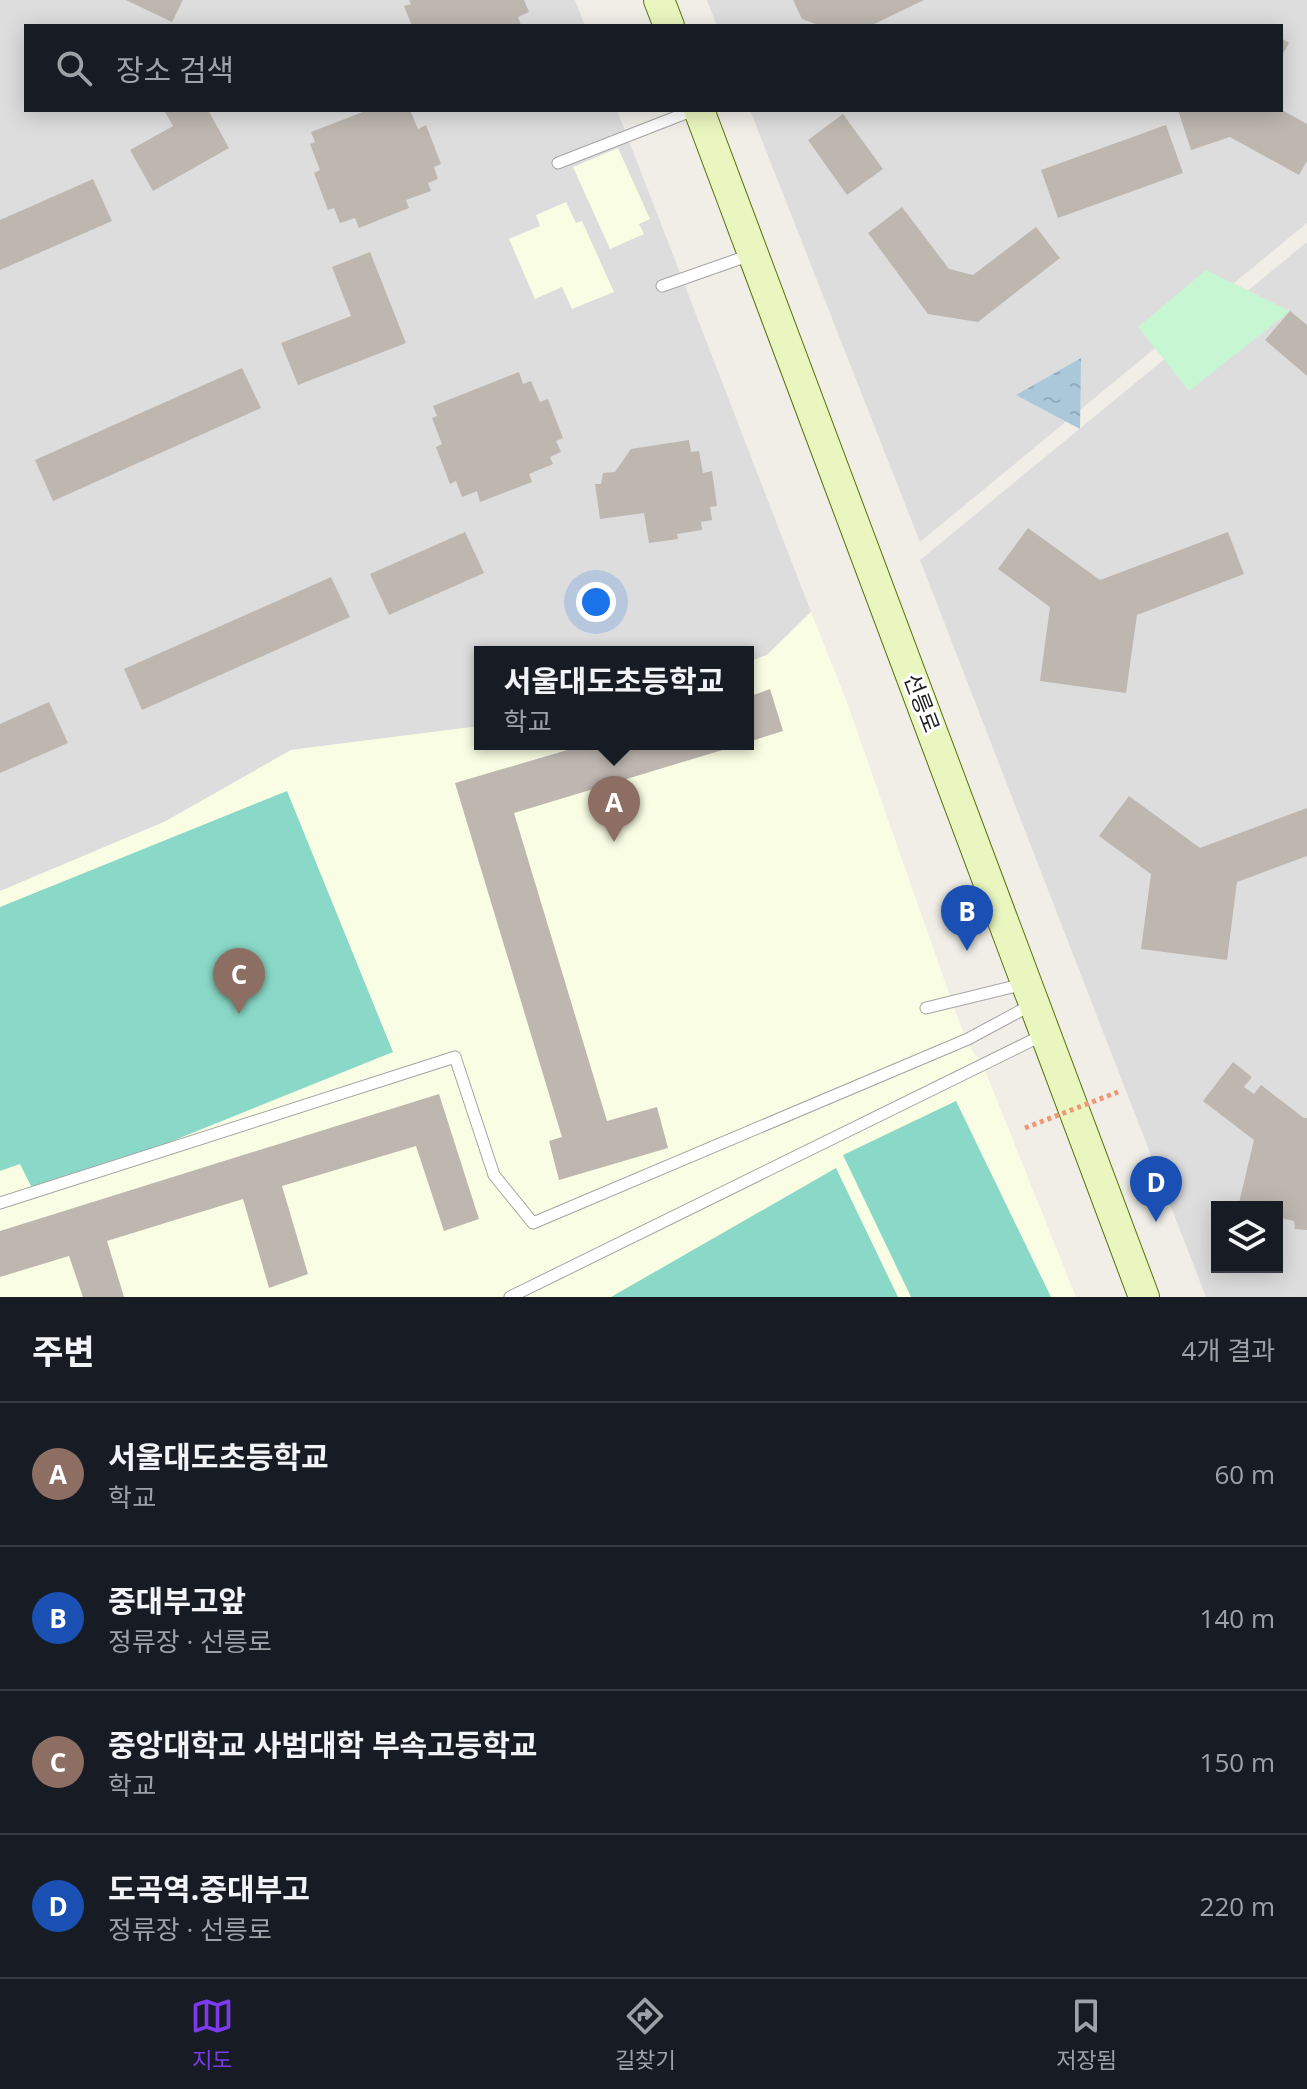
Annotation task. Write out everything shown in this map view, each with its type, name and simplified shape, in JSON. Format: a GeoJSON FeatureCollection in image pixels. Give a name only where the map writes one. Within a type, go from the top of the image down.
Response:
{"type":"FeatureCollection","features":[{"type":"Feature","properties":{"kind":"main road"},"geometry":{"type":"LineString","coordinates":[[659,0],[668,24]]}},
{"type":"Feature","properties":{"kind":"main road","name":"선릉로"},"geometry":{"type":"LineString","coordinates":[[698,112],[1144,1297]]}},
{"type":"Feature","properties":{"kind":"lane"},"geometry":{"type":"LineString","coordinates":[[558,163],[692,112]]}},
{"type":"Feature","properties":{"kind":"lane"},"geometry":{"type":"LineString","coordinates":[[662,286],[753,254]]}},
{"type":"Feature","properties":{"kind":"lane"},"geometry":{"type":"LineString","coordinates":[[926,1008],[1029,994]]}},
{"type":"Feature","properties":{"kind":"lane"},"geometry":{"type":"LineString","coordinates":[[0,1203],[455,1057],[494,1175],[533,1223],[968,1039],[1029,994]]}},
{"type":"Feature","properties":{"kind":"lane"},"geometry":{"type":"LineString","coordinates":[[510,1297],[1045,1033]]}},
{"type":"Feature","properties":{"kind":"path"},"geometry":{"type":"LineString","coordinates":[[1025,1128],[1118,1092]]}},
{"type":"Feature","properties":{"kind":"shaded area"},"geometry":{"type":"Polygon","coordinates":[[[0,0],[575,0],[584,24],[24,24],[24,112],[618,112],[811,612],[767,655],[754,660],[754,646],[474,646],[474,727],[291,750],[166,821],[0,898],[0,0]]]}},
{"type":"Feature","properties":{"kind":"shaded area"},"geometry":{"type":"Polygon","coordinates":[[[707,0],[1307,0],[1307,223],[920,542],[751,112],[1283,112],[1283,24],[716,24],[707,0]]]}},
{"type":"Feature","properties":{"kind":"shaded area"},"geometry":{"type":"Polygon","coordinates":[[[618,148],[650,219],[639,224],[644,234],[610,249],[573,167],[618,148]]]}},
{"type":"Feature","properties":{"kind":"shaded area"},"geometry":{"type":"Polygon","coordinates":[[[566,202],[576,223],[582,221],[614,292],[572,309],[562,287],[535,299],[509,239],[540,226],[536,215],[566,202]]]}},
{"type":"Feature","properties":{"kind":"shaded area"},"geometry":{"type":"Polygon","coordinates":[[[1307,242],[1307,1297],[1206,1297],[920,560],[1307,242]]]}},
{"type":"Feature","properties":{"kind":"shaded area"},"geometry":{"type":"Polygon","coordinates":[[[811,612],[845,697],[961,1027],[982,1063],[1076,1297],[0,1297],[0,891],[166,821],[291,750],[474,727],[474,750],[754,750],[754,660],[767,655],[811,612]]]}},
{"type":"Feature","properties":{"kind":"shaded area"},"geometry":{"type":"Polygon","coordinates":[[[287,791],[393,1052],[36,1196],[20,1164],[0,1171],[0,907],[287,791]]]}},
{"type":"Feature","properties":{"kind":"shaded area"},"geometry":{"type":"Polygon","coordinates":[[[956,1101],[1051,1297],[911,1297],[843,1155],[956,1101]]]}},
{"type":"Feature","properties":{"kind":"shaded area"},"geometry":{"type":"Polygon","coordinates":[[[836,1168],[898,1297],[611,1297],[836,1168]]]}},
{"type":"Feature","properties":{"kind":"green space"},"geometry":{"type":"Polygon","coordinates":[[[1206,270],[1290,311],[1189,391],[1138,327],[1206,270]]]}},
{"type":"Feature","properties":{"kind":"water"},"geometry":{"type":"Polygon","coordinates":[[[1081,358],[1080,429],[1016,395],[1081,358]]]}},
{"type":"Feature","properties":{"kind":"building"},"geometry":{"type":"Polygon","coordinates":[[[126,0],[183,0],[172,22],[126,0]]]}},
{"type":"Feature","properties":{"kind":"building"},"geometry":{"type":"Polygon","coordinates":[[[409,0],[524,0],[529,12],[518,17],[521,24],[411,24],[404,6],[411,4],[409,0]]]}},
{"type":"Feature","properties":{"kind":"building"},"geometry":{"type":"Polygon","coordinates":[[[793,0],[924,0],[874,24],[816,24],[802,19],[793,0]]]}},
{"type":"Feature","properties":{"kind":"building"},"geometry":{"type":"Polygon","coordinates":[[[1283,39],[1289,43],[1283,54],[1283,39]]]}},
{"type":"Feature","properties":{"kind":"building"},"geometry":{"type":"Polygon","coordinates":[[[1283,111],[1307,124],[1307,161],[1299,175],[1230,137],[1191,150],[1179,112],[1283,111]]]}},
{"type":"Feature","properties":{"kind":"building"},"geometry":{"type":"Polygon","coordinates":[[[165,112],[209,112],[229,148],[153,191],[130,150],[173,126],[165,112]]]}},
{"type":"Feature","properties":{"kind":"building"},"geometry":{"type":"Polygon","coordinates":[[[363,112],[411,112],[418,129],[426,125],[441,164],[434,167],[438,179],[428,183],[431,191],[406,200],[409,208],[359,228],[355,218],[340,223],[334,208],[328,210],[314,173],[320,170],[310,144],[315,142],[311,132],[363,112]]]}},
{"type":"Feature","properties":{"kind":"building"},"geometry":{"type":"Polygon","coordinates":[[[843,114],[883,169],[847,195],[808,140],[843,114]]]}},
{"type":"Feature","properties":{"kind":"building"},"geometry":{"type":"Polygon","coordinates":[[[1166,125],[1183,173],[1058,218],[1041,170],[1166,125]]]}},
{"type":"Feature","properties":{"kind":"building"},"geometry":{"type":"Polygon","coordinates":[[[93,179],[112,221],[0,270],[0,220],[93,179]]]}},
{"type":"Feature","properties":{"kind":"building"},"geometry":{"type":"Polygon","coordinates":[[[902,207],[949,269],[973,275],[1036,227],[1060,258],[978,322],[928,314],[868,233],[902,207]]]}},
{"type":"Feature","properties":{"kind":"building"},"geometry":{"type":"Polygon","coordinates":[[[370,252],[406,343],[298,385],[281,343],[351,316],[332,267],[370,252]]]}},
{"type":"Feature","properties":{"kind":"building"},"geometry":{"type":"Polygon","coordinates":[[[1290,311],[1307,325],[1307,376],[1265,340],[1290,311]]]}},
{"type":"Feature","properties":{"kind":"building"},"geometry":{"type":"Polygon","coordinates":[[[242,368],[261,408],[53,501],[35,460],[242,368]]]}},
{"type":"Feature","properties":{"kind":"building"},"geometry":{"type":"Polygon","coordinates":[[[519,372],[523,384],[531,381],[540,402],[548,399],[563,438],[556,441],[561,452],[550,457],[553,464],[529,474],[532,482],[480,502],[477,491],[462,497],[456,481],[450,484],[436,447],[442,444],[432,418],[437,416],[433,406],[519,372]]]}},
{"type":"Feature","properties":{"kind":"building"},"geometry":{"type":"Polygon","coordinates":[[[689,440],[691,452],[699,451],[703,473],[712,471],[717,506],[710,507],[712,520],[701,522],[702,530],[677,534],[678,539],[649,543],[644,513],[600,519],[595,484],[601,484],[603,473],[615,472],[631,449],[689,440]]]}},
{"type":"Feature","properties":{"kind":"building"},"geometry":{"type":"Polygon","coordinates":[[[1028,528],[1100,580],[1228,532],[1244,574],[1137,615],[1126,693],[1040,681],[1050,607],[998,569],[1028,528]]]}},
{"type":"Feature","properties":{"kind":"building"},"geometry":{"type":"Polygon","coordinates":[[[465,532],[484,573],[389,615],[370,574],[465,532]]]}},
{"type":"Feature","properties":{"kind":"building"},"geometry":{"type":"Polygon","coordinates":[[[331,577],[350,617],[142,710],[124,669],[331,577]]]}},
{"type":"Feature","properties":{"kind":"building"},"geometry":{"type":"Polygon","coordinates":[[[770,689],[783,731],[754,740],[754,695],[770,689]]]}},
{"type":"Feature","properties":{"kind":"building"},"geometry":{"type":"Polygon","coordinates":[[[49,702],[68,743],[0,773],[0,724],[49,702]]]}},
{"type":"Feature","properties":{"kind":"building"},"geometry":{"type":"Polygon","coordinates":[[[568,750],[722,750],[514,813],[607,1121],[657,1107],[668,1148],[559,1180],[549,1141],[562,1137],[455,783],[568,750]]]}},
{"type":"Feature","properties":{"kind":"building"},"geometry":{"type":"Polygon","coordinates":[[[1129,796],[1200,848],[1307,808],[1307,856],[1237,882],[1227,960],[1141,949],[1151,874],[1099,836],[1129,796]]]}},
{"type":"Feature","properties":{"kind":"building"},"geometry":{"type":"Polygon","coordinates":[[[1233,1062],[1252,1077],[1244,1087],[1254,1094],[1261,1085],[1307,1118],[1307,1230],[1295,1229],[1294,1221],[1283,1218],[1283,1201],[1239,1201],[1254,1140],[1203,1101],[1233,1062]]]}},
{"type":"Feature","properties":{"kind":"building"},"geometry":{"type":"Polygon","coordinates":[[[439,1094],[479,1219],[444,1231],[416,1146],[282,1186],[308,1274],[269,1288],[243,1199],[107,1241],[124,1297],[83,1297],[69,1256],[0,1277],[0,1231],[439,1094]]]}},
{"type":"Feature","properties":{"kind":"place","name":"서울대도초등학교"},"geometry":{"type":"Point","coordinates":[614,842]}},
{"type":"Feature","properties":{"kind":"place","name":"중대부고앞"},"geometry":{"type":"Point","coordinates":[967,951]}},
{"type":"Feature","properties":{"kind":"place","name":"중앙대학교 사범대학 부속고등학교"},"geometry":{"type":"Point","coordinates":[239,1014]}},
{"type":"Feature","properties":{"kind":"place","name":"도곡역.중대부고"},"geometry":{"type":"Point","coordinates":[1156,1222]}}]}
